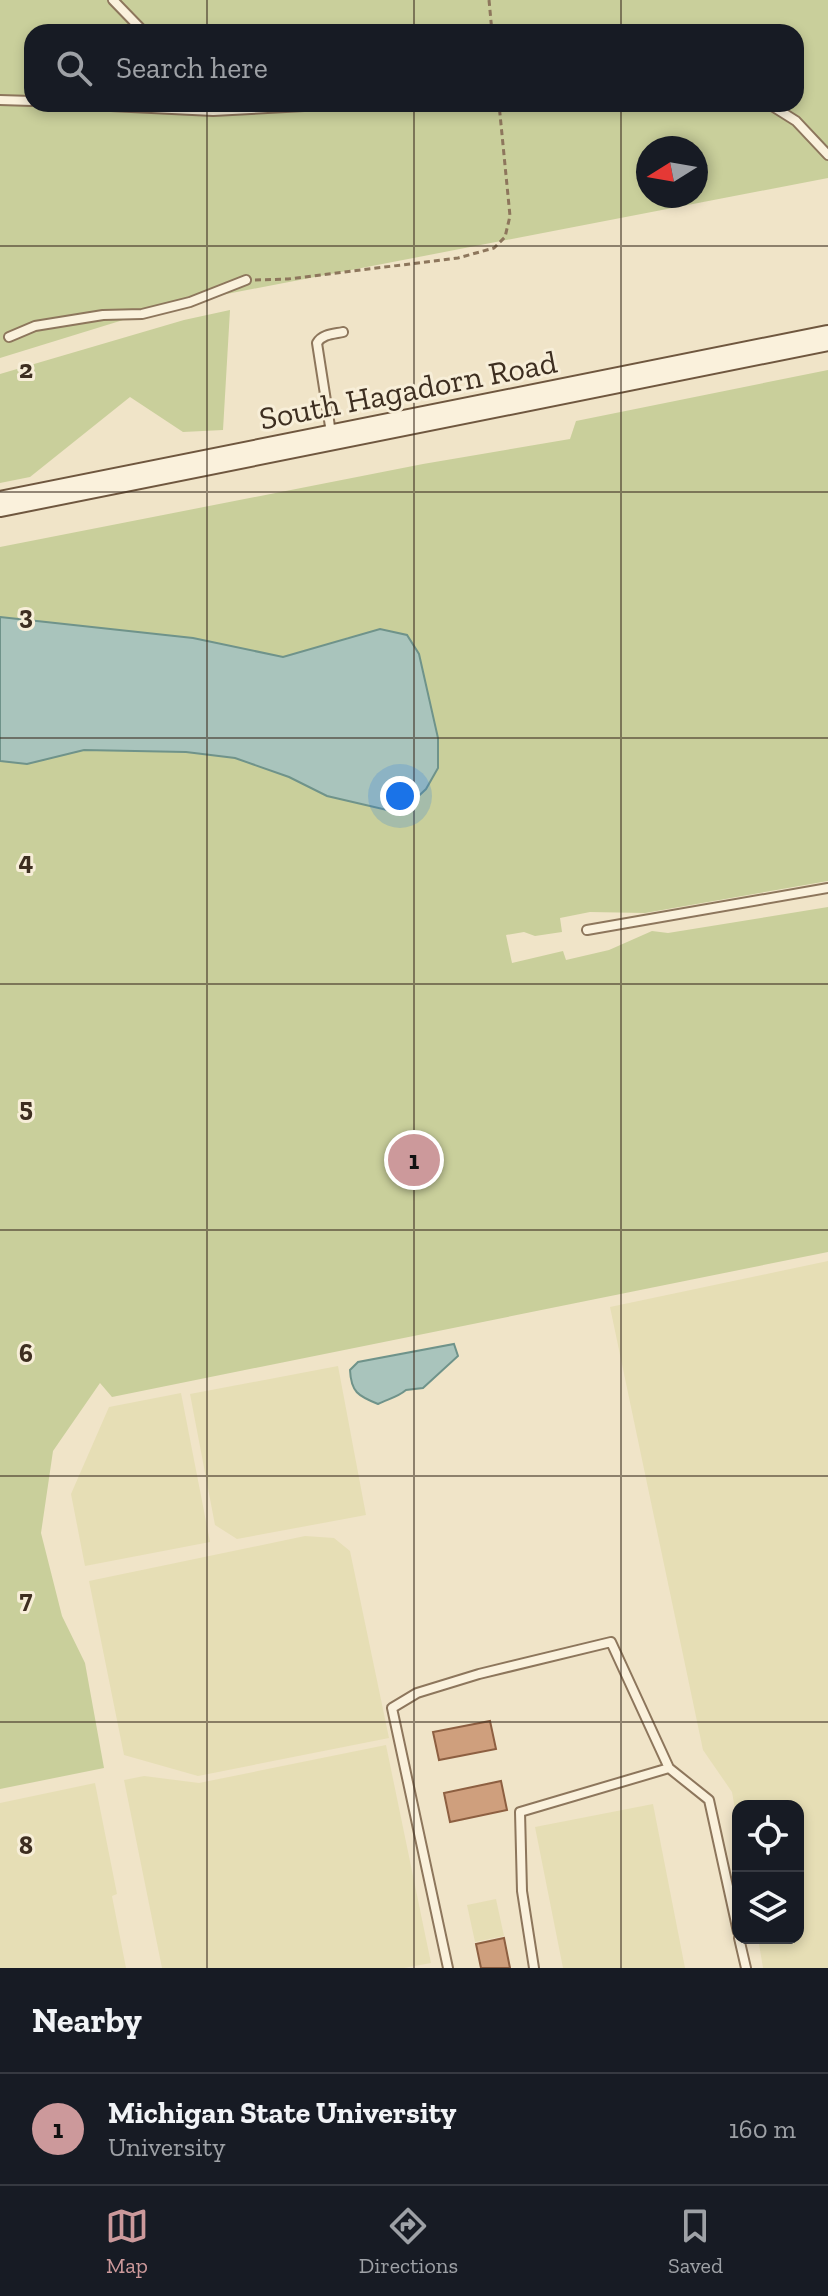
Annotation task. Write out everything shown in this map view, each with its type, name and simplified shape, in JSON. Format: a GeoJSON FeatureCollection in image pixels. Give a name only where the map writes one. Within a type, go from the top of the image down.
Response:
{"type":"FeatureCollection","features":[{"type":"Feature","properties":{"kind":"street","name":"South Hagadorn Road"},"geometry":{"type":"LineString","coordinates":[[0,504],[828,338]]}},
{"type":"Feature","properties":{"kind":"lane"},"geometry":{"type":"LineString","coordinates":[[113,0],[136,24]]}},
{"type":"Feature","properties":{"kind":"lane"},"geometry":{"type":"LineString","coordinates":[[0,100],[24,101]]}},
{"type":"Feature","properties":{"kind":"lane"},"geometry":{"type":"LineString","coordinates":[[782,112],[796,121],[828,155]]}},
{"type":"Feature","properties":{"kind":"lane"},"geometry":{"type":"LineString","coordinates":[[9,337],[35,326],[103,315],[142,314],[190,302],[246,280]]}},
{"type":"Feature","properties":{"kind":"lane"},"geometry":{"type":"LineString","coordinates":[[332,438],[317,343],[324,336],[343,332]]}},
{"type":"Feature","properties":{"kind":"lane"},"geometry":{"type":"LineString","coordinates":[[587,930],[828,888]]}},
{"type":"Feature","properties":{"kind":"lane"},"geometry":{"type":"LineString","coordinates":[[448,1968],[392,1708],[417,1693],[479,1674],[611,1642],[669,1768],[709,1800],[732,1905]]}},
{"type":"Feature","properties":{"kind":"lane"},"geometry":{"type":"LineString","coordinates":[[534,1968],[522,1891],[520,1812],[669,1768]]}},
{"type":"Feature","properties":{"kind":"lane"},"geometry":{"type":"LineString","coordinates":[[740,1944],[746,1968]]}},
{"type":"Feature","properties":{"kind":"path"},"geometry":{"type":"LineString","coordinates":[[489,0],[491,24]]}},
{"type":"Feature","properties":{"kind":"path"},"geometry":{"type":"LineString","coordinates":[[246,280],[288,279],[458,258],[494,248],[505,237],[510,216],[500,112]]}},
{"type":"Feature","properties":{"kind":"shaded area"},"geometry":{"type":"Polygon","coordinates":[[[828,1261],[828,1968],[763,1968],[759,1944],[804,1944],[804,1800],[733,1800],[732,1792],[703,1750],[610,1307],[828,1261]]]}},
{"type":"Feature","properties":{"kind":"shaded area"},"geometry":{"type":"Polygon","coordinates":[[[338,1366],[366,1515],[237,1539],[215,1525],[190,1394],[338,1366]]]}},
{"type":"Feature","properties":{"kind":"shaded area"},"geometry":{"type":"Polygon","coordinates":[[[181,1393],[210,1542],[85,1566],[71,1494],[109,1407],[181,1393]]]}},
{"type":"Feature","properties":{"kind":"shaded area"},"geometry":{"type":"Polygon","coordinates":[[[305,1536],[334,1538],[350,1551],[389,1738],[198,1776],[124,1755],[89,1581],[305,1536]]]}},
{"type":"Feature","properties":{"kind":"shaded area"},"geometry":{"type":"Polygon","coordinates":[[[386,1745],[431,1963],[404,1968],[162,1968],[124,1780],[144,1776],[199,1783],[386,1745]]]}},
{"type":"Feature","properties":{"kind":"shaded area"},"geometry":{"type":"Polygon","coordinates":[[[95,1783],[117,1894],[112,1896],[126,1968],[0,1968],[0,1803],[95,1783]]]}},
{"type":"Feature","properties":{"kind":"shaded area"},"geometry":{"type":"Polygon","coordinates":[[[653,1804],[685,1968],[563,1968],[535,1827],[653,1804]]]}},
{"type":"Feature","properties":{"kind":"shaded area"},"geometry":{"type":"Polygon","coordinates":[[[496,1899],[504,1936],[475,1942],[467,1905],[496,1899]]]}},
{"type":"Feature","properties":{"kind":"green space"},"geometry":{"type":"Polygon","coordinates":[[[0,0],[828,0],[828,178],[708,201],[708,136],[636,136],[636,208],[673,208],[175,304],[0,358],[0,0]]]}},
{"type":"Feature","properties":{"kind":"green space"},"geometry":{"type":"Polygon","coordinates":[[[230,310],[223,430],[183,432],[130,397],[30,477],[0,483],[0,374],[184,320],[230,310]]]}},
{"type":"Feature","properties":{"kind":"green space"},"geometry":{"type":"Polygon","coordinates":[[[828,370],[828,881],[645,913],[590,912],[560,918],[562,932],[535,936],[524,932],[506,935],[512,963],[563,951],[566,960],[609,950],[652,931],[668,933],[828,907],[828,1252],[112,1397],[100,1383],[53,1451],[41,1533],[62,1616],[85,1663],[104,1768],[0,1789],[0,761],[27,764],[84,750],[186,752],[235,758],[289,777],[327,796],[438,738],[419,654],[349,637],[283,657],[193,638],[0,617],[0,547],[423,464],[570,439],[576,421],[828,370]]]}},
{"type":"Feature","properties":{"kind":"water"},"geometry":{"type":"Polygon","coordinates":[[[0,617],[193,638],[283,657],[380,629],[407,635],[419,654],[438,738],[438,768],[426,789],[409,805],[387,810],[327,796],[289,777],[235,758],[186,752],[84,750],[27,764],[0,761],[0,617]]]}},
{"type":"Feature","properties":{"kind":"water"},"geometry":{"type":"Polygon","coordinates":[[[454,1344],[458,1356],[423,1388],[406,1390],[378,1404],[361,1396],[354,1388],[350,1370],[358,1362],[454,1344]]]}},
{"type":"Feature","properties":{"kind":"building"},"geometry":{"type":"Polygon","coordinates":[[[490,1721],[496,1749],[439,1760],[433,1732],[490,1721]]]}},
{"type":"Feature","properties":{"kind":"building"},"geometry":{"type":"Polygon","coordinates":[[[501,1781],[507,1810],[450,1822],[444,1793],[501,1781]]]}},
{"type":"Feature","properties":{"kind":"building"},"geometry":{"type":"Polygon","coordinates":[[[504,1938],[510,1968],[481,1968],[476,1944],[504,1938]]]}},
{"type":"Feature","properties":{"kind":"place","name":"Michigan State University"},"geometry":{"type":"Point","coordinates":[414,1160]}}]}
